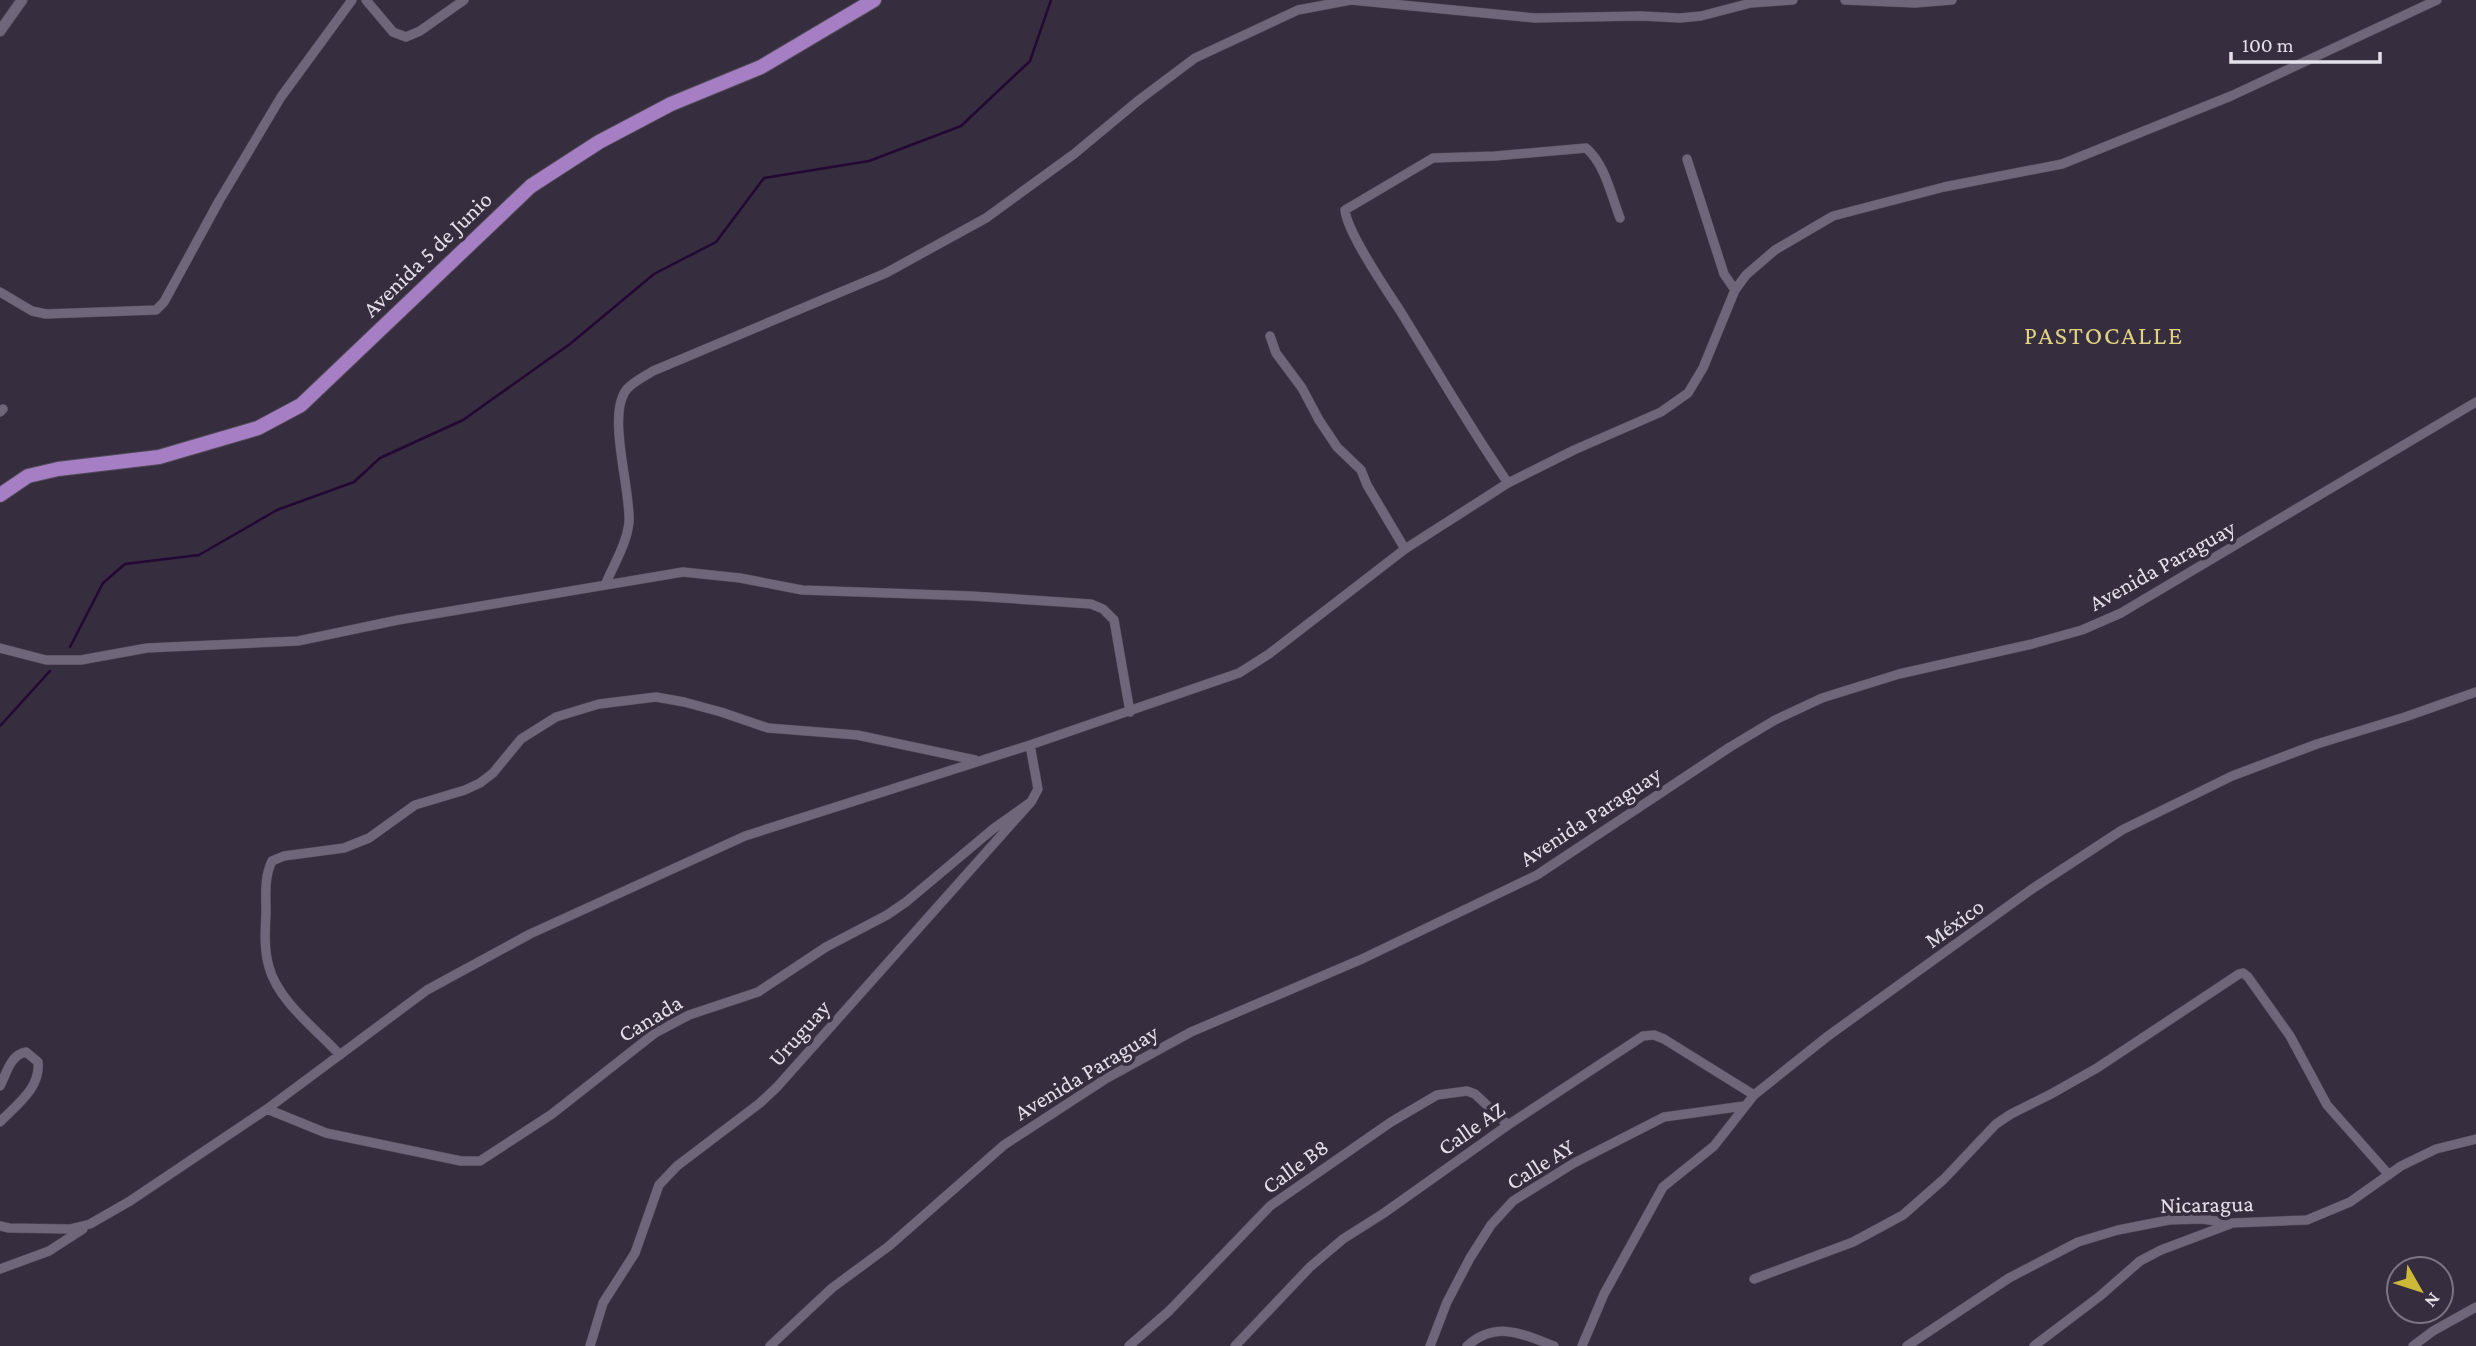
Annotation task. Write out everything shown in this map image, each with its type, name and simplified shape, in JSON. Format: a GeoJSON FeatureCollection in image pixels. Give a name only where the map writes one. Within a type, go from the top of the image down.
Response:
{"type":"FeatureCollection","features":[{"type":"Feature","properties":{"kind":"main road","name":"Avenida 5 de Junio"},"geometry":{"type":"LineString","coordinates":[[0,495],[28,476],[58,469],[159,457],[258,428],[301,405],[531,186],[599,142],[671,104],[761,67],[874,0]]}},
{"type":"Feature","properties":{"kind":"street"},"geometry":{"type":"LineString","coordinates":[[0,31],[22,0]]}},
{"type":"Feature","properties":{"kind":"street"},"geometry":{"type":"LineString","coordinates":[[0,292],[32,311],[46,314],[156,310],[164,302],[219,201],[281,97],[352,0]]}},
{"type":"Feature","properties":{"kind":"street"},"geometry":{"type":"LineString","coordinates":[[366,0],[393,32],[406,37],[420,31],[464,0]]}},
{"type":"Feature","properties":{"kind":"street"},"geometry":{"type":"LineString","coordinates":[[606,583],[629,524],[627,486],[618,427],[618,406],[627,389],[653,370],[886,272],[986,219],[1074,155],[1139,100],[1195,58],[1298,10],[1352,0],[1535,18],[1680,18],[1701,16],[1751,4],[1793,0]]}},
{"type":"Feature","properties":{"kind":"street"},"geometry":{"type":"LineString","coordinates":[[1845,0],[1914,3],[1952,0]]}},
{"type":"Feature","properties":{"kind":"street"},"geometry":{"type":"LineString","coordinates":[[0,1269],[49,1251],[130,1201],[267,1109],[427,990],[530,934],[745,836],[1030,745],[1239,673],[1269,654],[1405,549],[1508,483],[1574,450],[1661,412],[1688,393],[1703,368],[1735,290],[1756,264],[1833,216],[1919,193],[2062,164],[2231,96],[2437,0]]}},
{"type":"Feature","properties":{"kind":"street"},"geometry":{"type":"LineString","coordinates":[[1508,483],[1472,430],[1365,255],[1346,220],[1345,210],[1433,158],[1587,148],[1600,165],[1620,218]]}},
{"type":"Feature","properties":{"kind":"street"},"geometry":{"type":"LineString","coordinates":[[1686,159],[1724,274],[1735,290]]}},
{"type":"Feature","properties":{"kind":"street"},"geometry":{"type":"LineString","coordinates":[[1270,336],[1276,353],[1302,388],[1319,421],[1337,447],[1361,470],[1405,549]]}},
{"type":"Feature","properties":{"kind":"street","name":"Avenida Paraguay"},"geometry":{"type":"LineString","coordinates":[[770,1346],[832,1288],[888,1246],[1004,1145],[1107,1078],[1202,1027],[1374,953],[1537,876],[1730,747],[1774,720],[1822,698],[1899,674],[2044,640],[2121,614],[2476,402]]}},
{"type":"Feature","properties":{"kind":"street"},"geometry":{"type":"LineString","coordinates":[[0,649],[46,660],[80,660],[147,648],[298,641],[398,620],[683,572],[740,578],[802,590],[972,596],[1091,604],[1103,609],[1114,620],[1130,712]]}},
{"type":"Feature","properties":{"kind":"street","name":"México"},"geometry":{"type":"LineString","coordinates":[[1583,1346],[1604,1294],[1663,1187],[1714,1146],[1754,1095],[1828,1036],[2032,890],[2122,830],[2232,776],[2317,744],[2476,692]]}},
{"type":"Feature","properties":{"kind":"street"},"geometry":{"type":"LineString","coordinates":[[341,1055],[288,1002],[276,986],[269,968],[265,945],[267,872],[272,860],[344,848],[369,838],[415,805],[480,783],[493,773],[521,738],[556,717],[599,704],[656,697],[721,712],[768,728],[858,735],[978,760]]}},
{"type":"Feature","properties":{"kind":"street"},"geometry":{"type":"LineString","coordinates":[[1030,745],[1038,789],[1031,802]]}},
{"type":"Feature","properties":{"kind":"street","name":"Canada"},"geometry":{"type":"LineString","coordinates":[[267,1109],[327,1133],[461,1161],[480,1161],[552,1114],[655,1033],[690,1015],[758,992],[826,947],[906,902],[993,829],[1031,802]]}},
{"type":"Feature","properties":{"kind":"street","name":"Uruguay"},"geometry":{"type":"LineString","coordinates":[[590,1346],[603,1303],[635,1254],[659,1185],[677,1166],[777,1087],[1031,802]]}},
{"type":"Feature","properties":{"kind":"street"},"geometry":{"type":"LineString","coordinates":[[1754,1279],[1853,1242],[1903,1215],[1944,1179],[1996,1124],[2097,1068],[2243,973],[2290,1036],[2327,1105],[2389,1175]]}},
{"type":"Feature","properties":{"kind":"street","name":"Calle AZ"},"geometry":{"type":"LineString","coordinates":[[1235,1346],[1310,1267],[1343,1239],[1643,1036],[1654,1035],[1754,1095]]}},
{"type":"Feature","properties":{"kind":"street"},"geometry":{"type":"LineString","coordinates":[[0,1086],[19,1053],[26,1052],[38,1062],[39,1072],[32,1089],[0,1122]]}},
{"type":"Feature","properties":{"kind":"street","name":"Calle B8"},"geometry":{"type":"LineString","coordinates":[[1129,1346],[1169,1311],[1270,1206],[1370,1137],[1437,1095],[1467,1091],[1475,1094],[1508,1125]]}},
{"type":"Feature","properties":{"kind":"street","name":"Calle AY"},"geometry":{"type":"LineString","coordinates":[[1430,1346],[1447,1302],[1470,1258],[1491,1225],[1513,1201],[1574,1163],[1664,1117],[1744,1105]]}},
{"type":"Feature","properties":{"kind":"street","name":"Nicaragua"},"geometry":{"type":"LineString","coordinates":[[1907,1346],[2009,1279],[2078,1242],[2118,1230],[2168,1220],[2201,1219],[2232,1223],[2307,1220],[2350,1202],[2389,1175],[2436,1149],[2476,1139]]}},
{"type":"Feature","properties":{"kind":"street"},"geometry":{"type":"LineString","coordinates":[[2034,1346],[2140,1261],[2161,1250],[2232,1223]]}},
{"type":"Feature","properties":{"kind":"street"},"geometry":{"type":"LineString","coordinates":[[0,1226],[70,1229],[90,1224]]}},
{"type":"Feature","properties":{"kind":"street"},"geometry":{"type":"LineString","coordinates":[[2413,1346],[2433,1331],[2476,1307]]}},
{"type":"Feature","properties":{"kind":"street"},"geometry":{"type":"LineString","coordinates":[[1467,1346],[1485,1333],[1498,1331],[1517,1332],[1555,1346]]}},
{"type":"Feature","properties":{"kind":"waterway"},"geometry":{"type":"LineString","coordinates":[[70,647],[103,583],[125,564],[199,555],[277,510],[354,482],[380,458],[463,420],[570,344],[654,274],[716,242],[764,178],[869,161],[961,126],[1030,61],[1051,0]]}},
{"type":"Feature","properties":{"kind":"waterway"},"geometry":{"type":"LineString","coordinates":[[0,726],[50,671]]}},
{"type":"Feature","properties":{"kind":"district","name":"PASTOCALLE"},"geometry":{"type":"Point","coordinates":[2104,335]}}]}
